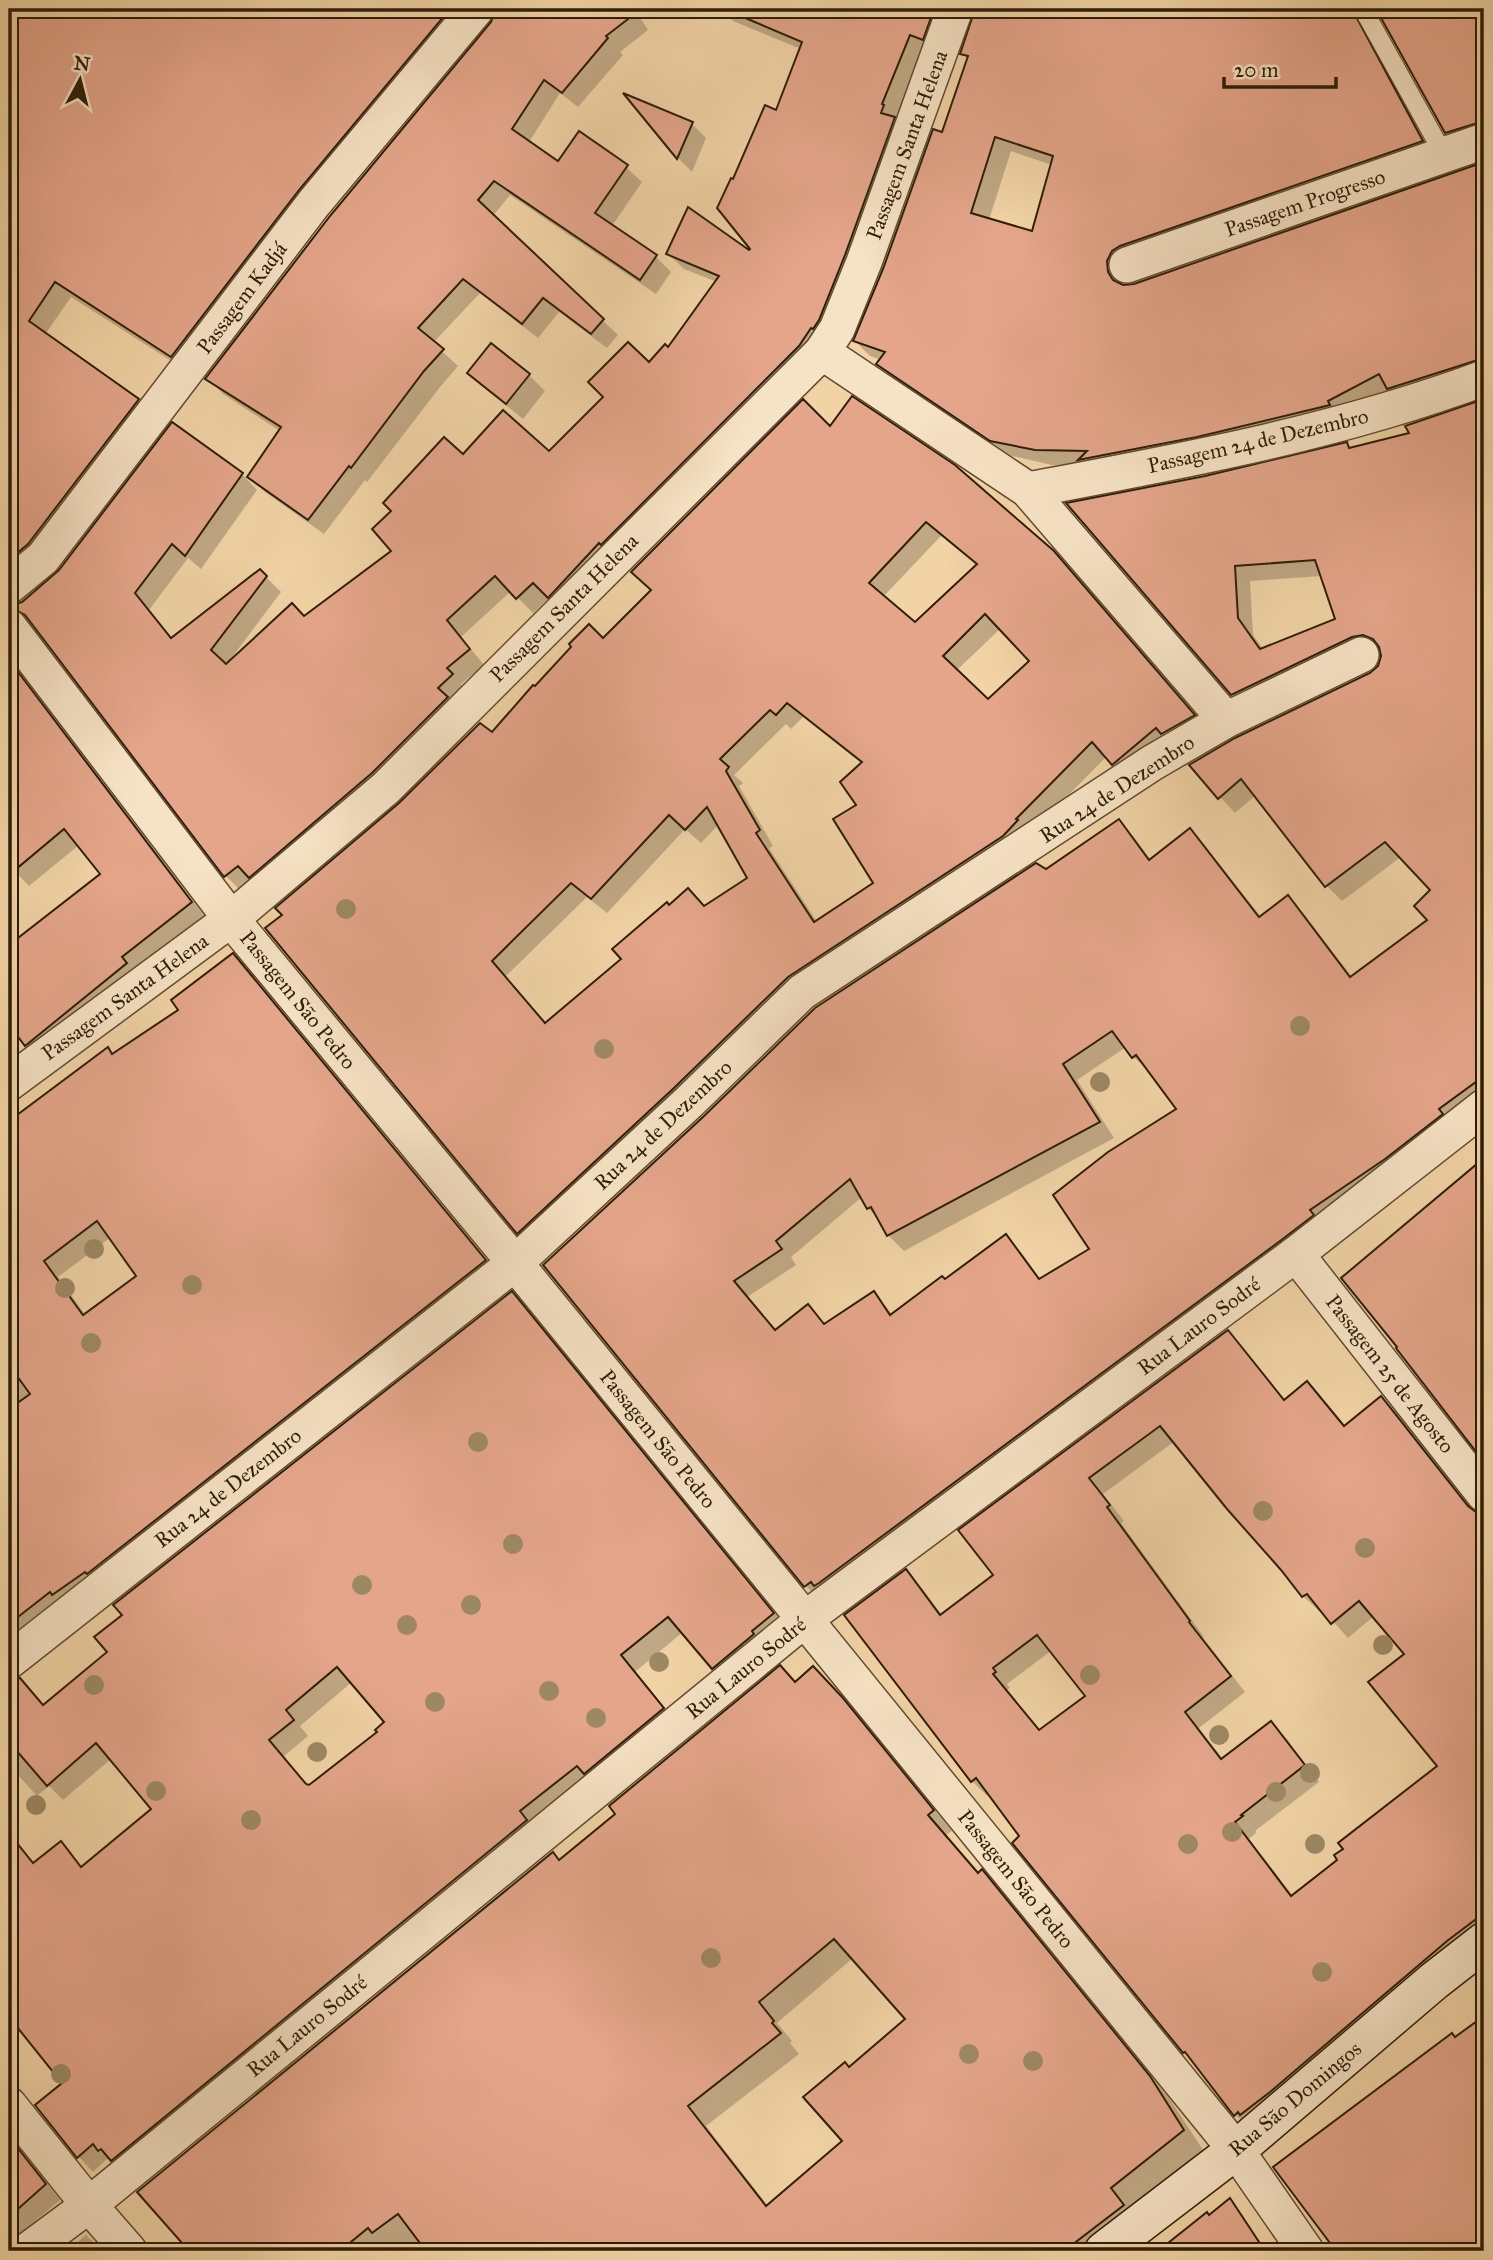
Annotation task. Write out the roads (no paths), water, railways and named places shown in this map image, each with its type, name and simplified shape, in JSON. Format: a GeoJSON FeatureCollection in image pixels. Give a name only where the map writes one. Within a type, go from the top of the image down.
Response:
{"type":"FeatureCollection","features":[{"type":"Feature","properties":{"kind":"street","name":"Passagem Kadjá"},"geometry":{"type":"LineString","coordinates":[[9,586],[43,558],[314,204],[476,9]]}},
{"type":"Feature","properties":{"kind":"street","name":"Passagem Santa Helena"},"geometry":{"type":"LineString","coordinates":[[9,1083],[231,919],[386,788],[822,352],[837,329],[864,262],[955,9]]}},
{"type":"Feature","properties":{"kind":"street","name":"Passagem Progresso"},"geometry":{"type":"LineString","coordinates":[[1127,265],[1484,141]]}},
{"type":"Feature","properties":{"kind":"street"},"geometry":{"type":"LineString","coordinates":[[822,352],[1028,490],[1226,720]]}},
{"type":"Feature","properties":{"kind":"street","name":"Passagem 24 de Dezembro"},"geometry":{"type":"LineString","coordinates":[[1028,490],[1226,452],[1345,423],[1484,378]]}},
{"type":"Feature","properties":{"kind":"street","name":"Passagem São Pedro"},"geometry":{"type":"LineString","coordinates":[[9,627],[231,919],[515,1263],[1236,2150],[1306,2251]]}},
{"type":"Feature","properties":{"kind":"street","name":"Rua 24 de Dezembro"},"geometry":{"type":"LineString","coordinates":[[9,1661],[515,1263],[689,1102],[802,992],[1152,763],[1226,720],[1361,655]]}},
{"type":"Feature","properties":{"kind":"street","name":"Rua Lauro Sodré"},"geometry":{"type":"LineString","coordinates":[[27,2251],[89,2204],[805,1619],[1296,1254],[1484,1107]]}},
{"type":"Feature","properties":{"kind":"street","name":"Passagem 25 de Agosto"},"geometry":{"type":"LineString","coordinates":[[1296,1254],[1484,1494]]}},
{"type":"Feature","properties":{"kind":"street","name":"Rua São Domingos"},"geometry":{"type":"LineString","coordinates":[[1104,2251],[1236,2150],[1423,1990],[1484,1942]]}},
{"type":"Feature","properties":{"kind":"street"},"geometry":{"type":"LineString","coordinates":[[9,2105],[129,2251]]}},
{"type":"Feature","properties":{"kind":"lane"},"geometry":{"type":"LineString","coordinates":[[1363,9],[1444,155]]}}]}
